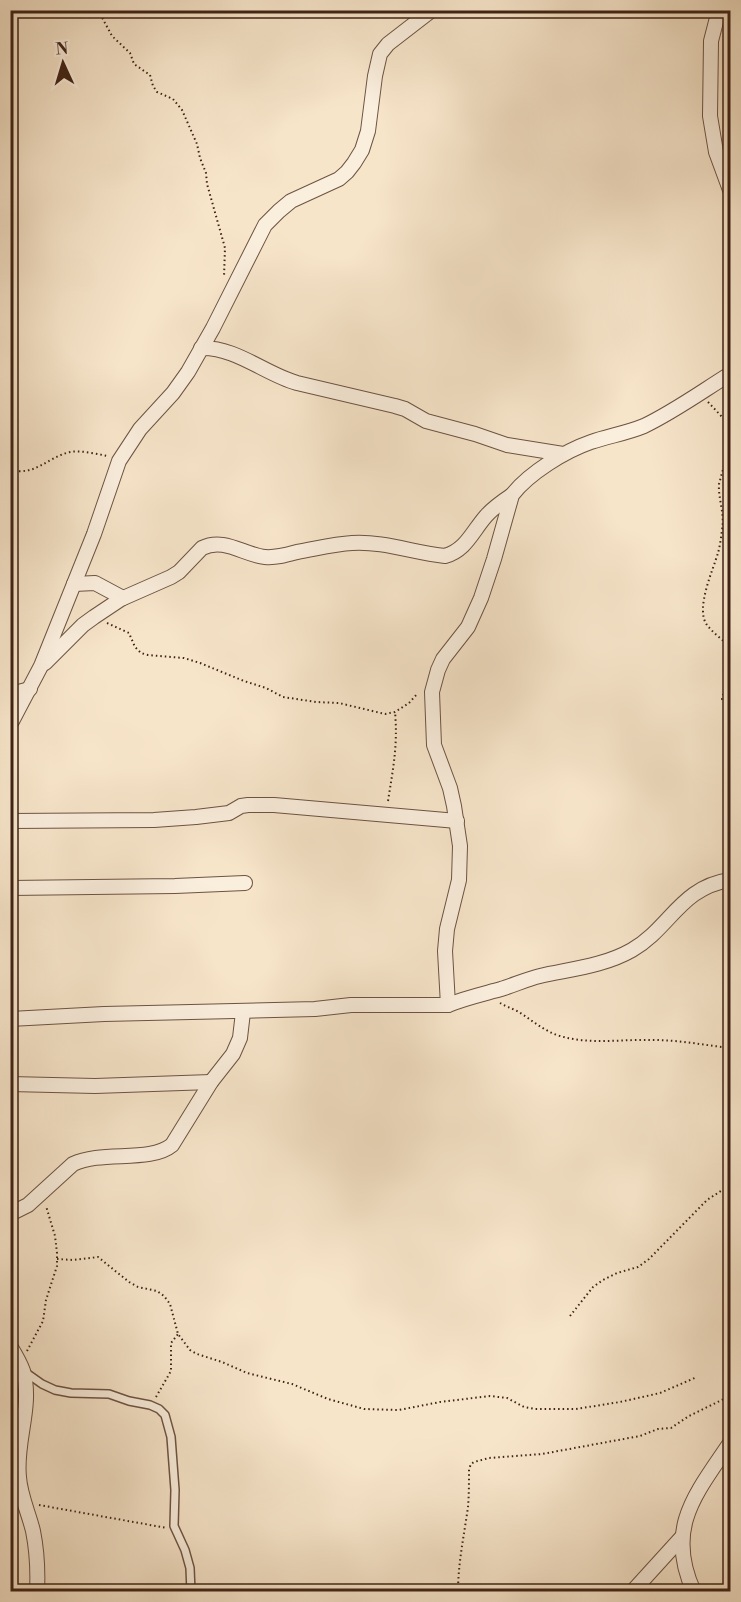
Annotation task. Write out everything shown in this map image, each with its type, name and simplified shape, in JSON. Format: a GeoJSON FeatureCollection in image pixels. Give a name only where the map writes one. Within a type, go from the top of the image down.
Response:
{"type":"FeatureCollection","features":[{"type":"Feature","properties":{"kind":"street"},"geometry":{"type":"LineString","coordinates":[[10,725],[41,666],[94,534],[120,459],[140,429],[173,393],[201,348],[265,225],[291,201],[339,179],[354,163],[362,150],[368,131],[380,54],[388,44],[432,10]]}},
{"type":"Feature","properties":{"kind":"street"},"geometry":{"type":"LineString","coordinates":[[719,10],[711,41],[710,116],[716,152],[730,190]]}},
{"type":"Feature","properties":{"kind":"street"},"geometry":{"type":"LineString","coordinates":[[201,348],[217,348],[290,381],[405,409],[426,421],[507,445],[563,454]]}},
{"type":"Feature","properties":{"kind":"street"},"geometry":{"type":"LineString","coordinates":[[41,666],[60,650],[82,625],[123,598],[171,577],[179,572],[202,548],[212,544],[222,544],[265,557],[353,543],[374,543],[445,556],[453,554],[463,546],[498,504],[563,454],[575,447],[636,429],[675,410],[730,374]]}},
{"type":"Feature","properties":{"kind":"street"},"geometry":{"type":"LineString","coordinates":[[448,1005],[445,951],[447,929],[459,880],[460,846],[450,788],[434,745],[432,692],[443,659],[468,627],[482,598],[512,495]]}},
{"type":"Feature","properties":{"kind":"street"},"geometry":{"type":"LineString","coordinates":[[74,584],[95,583],[123,598]]}},
{"type":"Feature","properties":{"kind":"street"},"geometry":{"type":"LineString","coordinates":[[10,694],[30,689]]}},
{"type":"Feature","properties":{"kind":"street"},"geometry":{"type":"LineString","coordinates":[[10,822],[196,818],[229,813],[248,805],[457,820]]}},
{"type":"Feature","properties":{"kind":"street"},"geometry":{"type":"LineString","coordinates":[[10,1019],[104,1014],[243,1012],[351,1005],[448,1005],[538,977],[595,964],[632,950],[653,935],[689,897],[706,887],[730,880]]}},
{"type":"Feature","properties":{"kind":"street"},"geometry":{"type":"LineString","coordinates":[[10,888],[245,883]]}},
{"type":"Feature","properties":{"kind":"street"},"geometry":{"type":"LineString","coordinates":[[10,1214],[27,1204],[73,1164],[108,1156],[161,1152],[172,1145],[211,1082],[233,1054],[240,1038],[243,1012]]}},
{"type":"Feature","properties":{"kind":"street"},"geometry":{"type":"LineString","coordinates":[[10,1084],[95,1086],[211,1082]]}},
{"type":"Feature","properties":{"kind":"street"},"geometry":{"type":"LineString","coordinates":[[10,1346],[18,1368],[25,1402],[15,1479],[25,1502],[33,1533],[38,1573],[37,1592]]}},
{"type":"Feature","properties":{"kind":"street"},"geometry":{"type":"LineString","coordinates":[[694,1592],[683,1562],[682,1537],[686,1517],[692,1502],[730,1443]]}},
{"type":"Feature","properties":{"kind":"street"},"geometry":{"type":"LineString","coordinates":[[632,1592],[682,1537]]}},
{"type":"Feature","properties":{"kind":"lane"},"geometry":{"type":"LineString","coordinates":[[18,1368],[55,1390],[71,1393],[109,1394],[150,1405],[165,1415],[171,1437],[175,1490],[174,1526],[190,1568],[190,1592]]}},
{"type":"Feature","properties":{"kind":"path"},"geometry":{"type":"LineString","coordinates":[[98,10],[112,36],[130,53],[134,64],[150,75],[157,92],[173,99],[187,120],[206,173],[208,192],[222,236],[225,249],[224,277]]}},
{"type":"Feature","properties":{"kind":"path"},"geometry":{"type":"LineString","coordinates":[[700,394],[724,419],[730,432]]}},
{"type":"Feature","properties":{"kind":"path"},"geometry":{"type":"LineString","coordinates":[[730,444],[719,484],[723,528],[718,554],[706,587],[703,609],[705,624],[730,647]]}},
{"type":"Feature","properties":{"kind":"path"},"geometry":{"type":"LineString","coordinates":[[10,470],[28,471],[71,452],[120,459]]}},
{"type":"Feature","properties":{"kind":"path"},"geometry":{"type":"LineString","coordinates":[[94,617],[129,633],[138,651],[148,655],[184,658],[293,699],[339,703],[386,714],[395,712],[409,703],[419,692]]}},
{"type":"Feature","properties":{"kind":"path"},"geometry":{"type":"LineString","coordinates":[[730,683],[725,687],[722,699],[730,711]]}},
{"type":"Feature","properties":{"kind":"path"},"geometry":{"type":"LineString","coordinates":[[386,815],[396,756],[395,712]]}},
{"type":"Feature","properties":{"kind":"path"},"geometry":{"type":"LineString","coordinates":[[485,993],[542,1028],[560,1036],[604,1041],[681,1041],[730,1048]]}},
{"type":"Feature","properties":{"kind":"path"},"geometry":{"type":"LineString","coordinates":[[570,1316],[593,1287],[610,1276],[638,1267],[649,1259],[707,1200],[730,1185]]}},
{"type":"Feature","properties":{"kind":"path"},"geometry":{"type":"LineString","coordinates":[[18,1368],[43,1322],[46,1300],[57,1259],[55,1236],[42,1192]]}},
{"type":"Feature","properties":{"kind":"path"},"geometry":{"type":"LineString","coordinates":[[57,1259],[98,1257],[129,1282],[138,1287],[157,1291],[170,1304],[178,1334],[190,1350],[197,1354],[364,1409],[399,1410],[490,1396],[507,1398],[524,1407],[535,1409],[576,1409],[660,1393],[697,1377]]}},
{"type":"Feature","properties":{"kind":"path"},"geometry":{"type":"LineString","coordinates":[[150,1405],[171,1371],[171,1343],[178,1334]]}},
{"type":"Feature","properties":{"kind":"path"},"geometry":{"type":"LineString","coordinates":[[458,1592],[458,1568],[462,1554],[471,1464],[489,1458],[542,1454],[671,1428],[689,1416],[730,1396]]}},
{"type":"Feature","properties":{"kind":"path"},"geometry":{"type":"LineString","coordinates":[[25,1502],[175,1530]]}}]}
